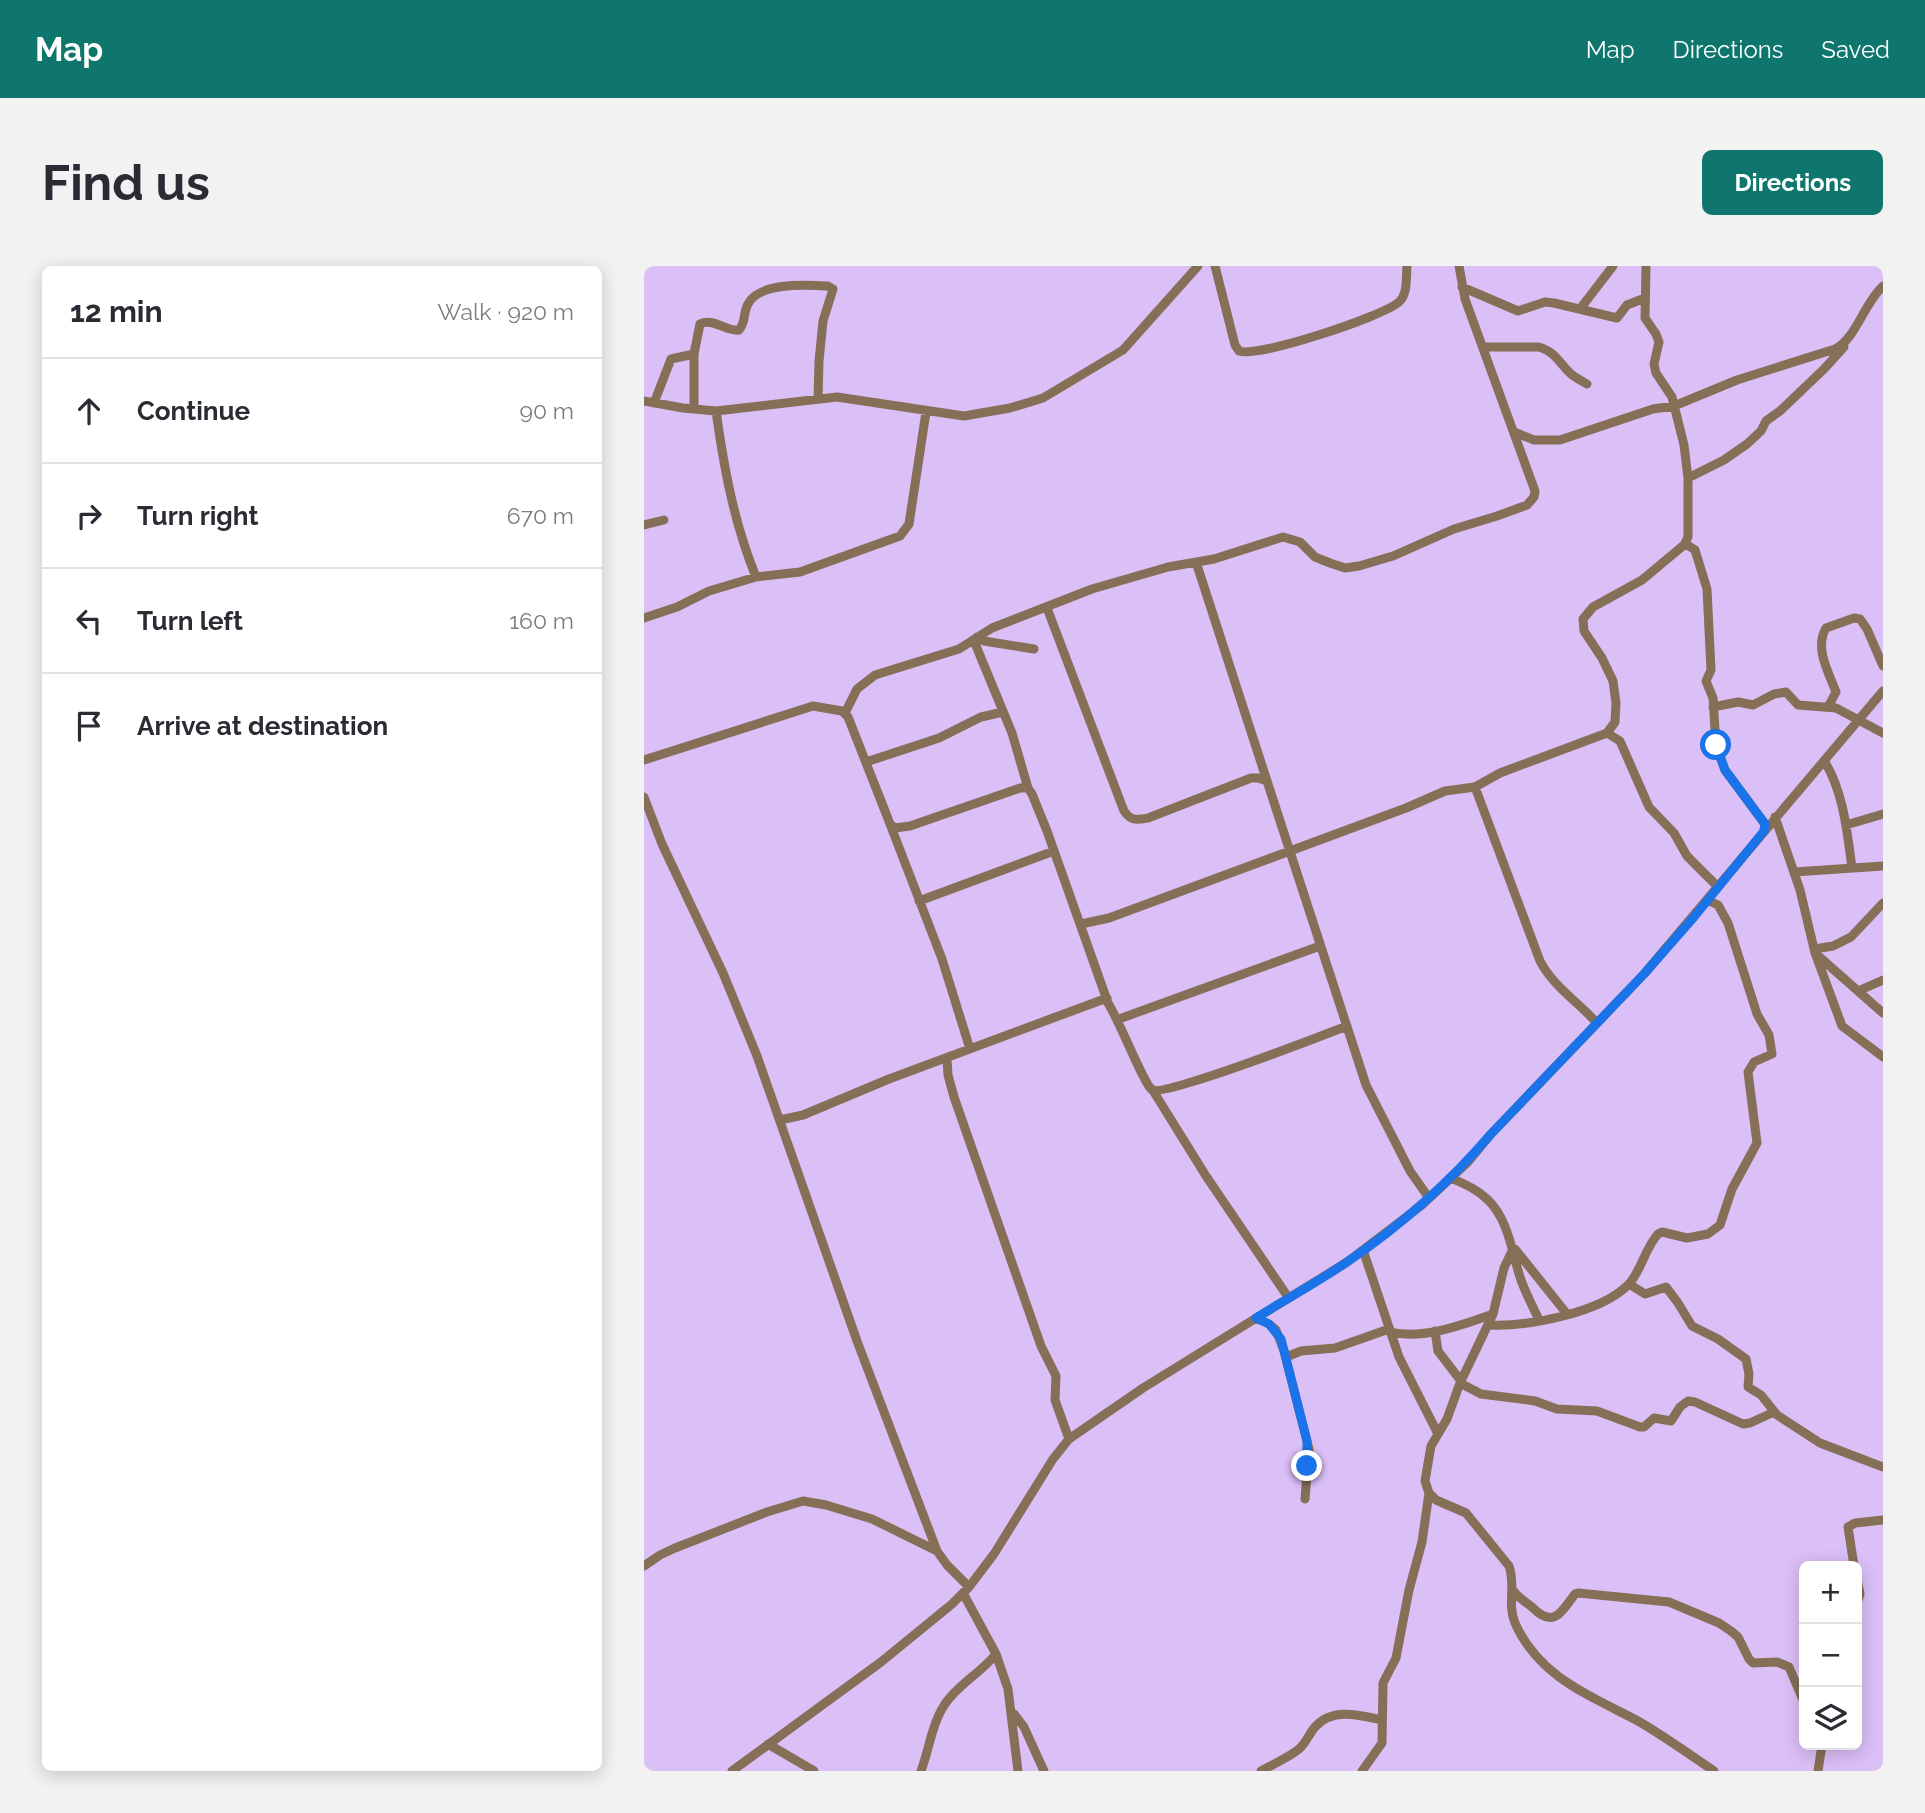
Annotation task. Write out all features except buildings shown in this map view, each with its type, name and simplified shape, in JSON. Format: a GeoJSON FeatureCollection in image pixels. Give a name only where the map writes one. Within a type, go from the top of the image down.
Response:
{"type":"FeatureCollection","features":[{"type":"Feature","properties":{"kind":"street"},"geometry":{"type":"LineString","coordinates":[[644,401],[716,411],[818,398],[851,398],[964,416],[994,411],[1042,398],[1123,350],[1198,266]]}},
{"type":"Feature","properties":{"kind":"street"},"geometry":{"type":"LineString","coordinates":[[1215,266],[1235,345],[1239,351],[1247,353],[1278,348],[1339,328],[1397,304],[1404,295],[1407,266]]}},
{"type":"Feature","properties":{"kind":"street"},"geometry":{"type":"LineString","coordinates":[[970,1049],[949,979],[845,713],[857,689],[876,675],[940,657],[992,628],[1092,589],[1168,567],[1214,559],[1283,537],[1291,537],[1315,557],[1350,567],[1393,556],[1443,533],[1527,505],[1534,497],[1535,491],[1462,287],[1459,266]]}},
{"type":"Feature","properties":{"kind":"street"},"geometry":{"type":"LineString","coordinates":[[1580,309],[1613,266]]}},
{"type":"Feature","properties":{"kind":"street"},"geometry":{"type":"LineString","coordinates":[[1081,924],[1109,918],[1445,791],[1475,786],[1500,773],[1607,733],[1615,722],[1613,681],[1584,631],[1583,619],[1593,607],[1642,580],[1686,544],[1689,534],[1688,478],[1680,424],[1672,397],[1656,373],[1654,364],[1659,342],[1645,318],[1646,266]]}},
{"type":"Feature","properties":{"kind":"street"},"geometry":{"type":"LineString","coordinates":[[694,409],[694,354],[697,331],[702,322],[739,330],[744,322],[748,304],[756,294],[785,286],[832,287],[820,342],[818,398]]}},
{"type":"Feature","properties":{"kind":"street"},"geometry":{"type":"LineString","coordinates":[[1688,478],[1724,460],[1756,436],[1766,421],[1780,411],[1842,350],[1871,299],[1883,286]]}},
{"type":"Feature","properties":{"kind":"street"},"geometry":{"type":"LineString","coordinates":[[1462,287],[1518,311],[1545,302],[1617,318],[1627,306],[1645,298]]}},
{"type":"Feature","properties":{"kind":"street"},"geometry":{"type":"LineString","coordinates":[[1514,432],[1534,439],[1560,440],[1653,409],[1674,406],[1737,380],[1835,349],[1846,342]]}},
{"type":"Feature","properties":{"kind":"street"},"geometry":{"type":"LineString","coordinates":[[1483,347],[1548,349],[1556,354],[1573,376],[1587,384]]}},
{"type":"Feature","properties":{"kind":"street"},"geometry":{"type":"LineString","coordinates":[[654,403],[671,359],[694,354]]}},
{"type":"Feature","properties":{"kind":"street"},"geometry":{"type":"LineString","coordinates":[[716,411],[733,512],[756,577]]}},
{"type":"Feature","properties":{"kind":"street"},"geometry":{"type":"LineString","coordinates":[[644,618],[677,607],[702,593],[756,577],[800,572],[816,567],[886,542],[905,531],[909,524],[926,412]]}},
{"type":"Feature","properties":{"kind":"street"},"geometry":{"type":"LineString","coordinates":[[644,525],[664,520]]}},
{"type":"Feature","properties":{"kind":"street"},"geometry":{"type":"LineString","coordinates":[[1686,544],[1695,550],[1707,589],[1711,670],[1706,681],[1712,693],[1716,745],[1725,770],[1765,824],[1764,831]]}},
{"type":"Feature","properties":{"kind":"street"},"geometry":{"type":"LineString","coordinates":[[1196,562],[1371,1095],[1397,1141],[1410,1171],[1429,1198]]}},
{"type":"Feature","properties":{"kind":"street"},"geometry":{"type":"LineString","coordinates":[[1047,608],[1124,811],[1129,818],[1148,818],[1251,778],[1267,781]]}},
{"type":"Feature","properties":{"kind":"street"},"geometry":{"type":"LineString","coordinates":[[1828,707],[1836,692],[1822,653],[1822,634],[1826,628],[1860,619],[1883,666]]}},
{"type":"Feature","properties":{"kind":"street"},"geometry":{"type":"LineString","coordinates":[[976,639],[1034,649]]}},
{"type":"Feature","properties":{"kind":"street"},"geometry":{"type":"LineString","coordinates":[[976,639],[1012,733],[1028,788],[1054,851],[1107,998],[1143,1076],[1206,1176],[1288,1297]]}},
{"type":"Feature","properties":{"kind":"street"},"geometry":{"type":"LineString","coordinates":[[732,1771],[881,1662],[953,1604],[994,1554],[1069,1439],[1143,1388],[1363,1250],[1451,1178],[1644,974],[1883,691]]}},
{"type":"Feature","properties":{"kind":"street"},"geometry":{"type":"LineString","coordinates":[[1713,707],[1738,702],[1753,705],[1774,694],[1786,692],[1798,705],[1828,707],[1848,713],[1883,733]]}},
{"type":"Feature","properties":{"kind":"street"},"geometry":{"type":"LineString","coordinates":[[644,760],[806,708],[820,707],[845,713]]}},
{"type":"Feature","properties":{"kind":"street"},"geometry":{"type":"LineString","coordinates":[[866,762],[939,738],[981,717],[1003,712]]}},
{"type":"Feature","properties":{"kind":"street"},"geometry":{"type":"LineString","coordinates":[[1607,733],[1620,741],[1652,812],[1674,833],[1687,856],[1718,887]]}},
{"type":"Feature","properties":{"kind":"street"},"geometry":{"type":"LineString","coordinates":[[1825,762],[1835,780],[1846,825],[1852,868]]}},
{"type":"Feature","properties":{"kind":"street"},"geometry":{"type":"LineString","coordinates":[[1475,786],[1540,961],[1551,979],[1597,1023]]}},
{"type":"Feature","properties":{"kind":"street"},"geometry":{"type":"LineString","coordinates":[[890,824],[895,828],[910,826],[1020,788],[1028,788]]}},
{"type":"Feature","properties":{"kind":"street"},"geometry":{"type":"LineString","coordinates":[[644,797],[667,855],[723,974],[780,1120],[857,1341],[937,1551],[966,1590],[996,1654],[1013,1713],[1018,1771]]}},
{"type":"Feature","properties":{"kind":"street"},"geometry":{"type":"LineString","coordinates":[[1846,825],[1883,814]]}},
{"type":"Feature","properties":{"kind":"street"},"geometry":{"type":"LineString","coordinates":[[1775,817],[1794,872],[1815,951],[1842,1026],[1883,1057]]}},
{"type":"Feature","properties":{"kind":"street"},"geometry":{"type":"LineString","coordinates":[[919,901],[1054,851]]}},
{"type":"Feature","properties":{"kind":"street"},"geometry":{"type":"LineString","coordinates":[[1794,872],[1883,866]]}},
{"type":"Feature","properties":{"kind":"street"},"geometry":{"type":"LineString","coordinates":[[1488,1325],[1539,1320],[1596,1304],[1629,1284],[1658,1234],[1662,1232],[1688,1238],[1708,1234],[1720,1225],[1732,1189],[1757,1143],[1748,1072],[1754,1062],[1771,1056],[1772,1046],[1769,1034],[1757,1014],[1724,912],[1718,905],[1707,900]]}},
{"type":"Feature","properties":{"kind":"street"},"geometry":{"type":"LineString","coordinates":[[1815,951],[1851,937],[1883,903]]}},
{"type":"Feature","properties":{"kind":"street"},"geometry":{"type":"LineString","coordinates":[[1119,1019],[1320,946]]}},
{"type":"Feature","properties":{"kind":"street"},"geometry":{"type":"LineString","coordinates":[[1815,951],[1883,1013]]}},
{"type":"Feature","properties":{"kind":"street"},"geometry":{"type":"LineString","coordinates":[[1858,991],[1883,980]]}},
{"type":"Feature","properties":{"kind":"street"},"geometry":{"type":"LineString","coordinates":[[780,1120],[803,1115],[889,1079],[1107,998]]}},
{"type":"Feature","properties":{"kind":"street"},"geometry":{"type":"LineString","coordinates":[[1152,1089],[1158,1091],[1190,1083],[1348,1026]]}},
{"type":"Feature","properties":{"kind":"street"},"geometry":{"type":"LineString","coordinates":[[947,1059],[954,1097],[1041,1346],[1056,1376],[1055,1400],[1069,1439]]}},
{"type":"Feature","properties":{"kind":"street"},"geometry":{"type":"LineString","coordinates":[[1451,1178],[1473,1188],[1492,1203],[1512,1247],[1522,1283],[1539,1320]]}},
{"type":"Feature","properties":{"kind":"street"},"geometry":{"type":"LineString","coordinates":[[1512,1247],[1567,1314]]}},
{"type":"Feature","properties":{"kind":"street"},"geometry":{"type":"LineString","coordinates":[[1362,1771],[1382,1742],[1383,1684],[1396,1658],[1409,1590],[1422,1542],[1429,1493],[1425,1481],[1428,1459],[1493,1314],[1512,1247]]}},
{"type":"Feature","properties":{"kind":"street"},"geometry":{"type":"LineString","coordinates":[[1363,1250],[1390,1331],[1413,1387],[1438,1434]]}},
{"type":"Feature","properties":{"kind":"street"},"geometry":{"type":"LineString","coordinates":[[1629,1284],[1645,1294],[1666,1287],[1692,1326],[1741,1354],[1748,1367],[1748,1387],[1761,1395],[1774,1412],[1827,1447],[1883,1467]]}},
{"type":"Feature","properties":{"kind":"street"},"geometry":{"type":"LineString","coordinates":[[1286,1357],[1301,1351],[1335,1348],[1390,1331],[1406,1334],[1435,1331],[1493,1314]]}},
{"type":"Feature","properties":{"kind":"street"},"geometry":{"type":"LineString","coordinates":[[1256,1318],[1276,1330],[1286,1357],[1309,1449],[1305,1499]]}},
{"type":"Feature","properties":{"kind":"street"},"geometry":{"type":"LineString","coordinates":[[1435,1331],[1438,1351],[1461,1382],[1481,1394],[1535,1401],[1557,1409],[1597,1410],[1640,1427],[1654,1418],[1671,1421],[1680,1407],[1688,1401],[1743,1424],[1774,1412]]}},
{"type":"Feature","properties":{"kind":"street"},"geometry":{"type":"LineString","coordinates":[[1429,1493],[1440,1502],[1466,1513],[1509,1566],[1513,1576],[1511,1613],[1516,1626],[1540,1662],[1565,1683],[1640,1723],[1714,1771]]}},
{"type":"Feature","properties":{"kind":"street"},"geometry":{"type":"LineString","coordinates":[[644,1566],[665,1552],[767,1512],[803,1501],[872,1519],[937,1551]]}},
{"type":"Feature","properties":{"kind":"street"},"geometry":{"type":"LineString","coordinates":[[1853,1561],[1848,1527],[1855,1523],[1883,1520]]}},
{"type":"Feature","properties":{"kind":"street"},"geometry":{"type":"LineString","coordinates":[[1513,1589],[1521,1600],[1542,1618],[1563,1611],[1578,1593],[1670,1602],[1731,1631],[1738,1637],[1753,1663],[1777,1662],[1789,1667],[1799,1691]]}},
{"type":"Feature","properties":{"kind":"street"},"geometry":{"type":"LineString","coordinates":[[921,1771],[943,1706],[954,1692],[996,1654]]}},
{"type":"Feature","properties":{"kind":"street"},"geometry":{"type":"LineString","coordinates":[[1013,1713],[1024,1727],[1044,1771]]}},
{"type":"Feature","properties":{"kind":"street"},"geometry":{"type":"LineString","coordinates":[[1261,1771],[1299,1749],[1312,1729],[1324,1719],[1334,1715],[1354,1714],[1382,1720]]}},
{"type":"Feature","properties":{"kind":"street"},"geometry":{"type":"LineString","coordinates":[[768,1745],[814,1771]]}},
{"type":"Feature","properties":{"kind":"street"},"geometry":{"type":"LineString","coordinates":[[1818,1771],[1821,1750]]}},
{"type":"Feature","properties":{"kind":"route"},"geometry":{"type":"LineString","coordinates":[[1307,1466],[1309,1449],[1281,1339],[1269,1324],[1256,1318],[1347,1262],[1422,1205],[1468,1162],[1491,1134],[1644,974],[1764,831],[1765,824],[1725,770],[1716,745]]}}]}
